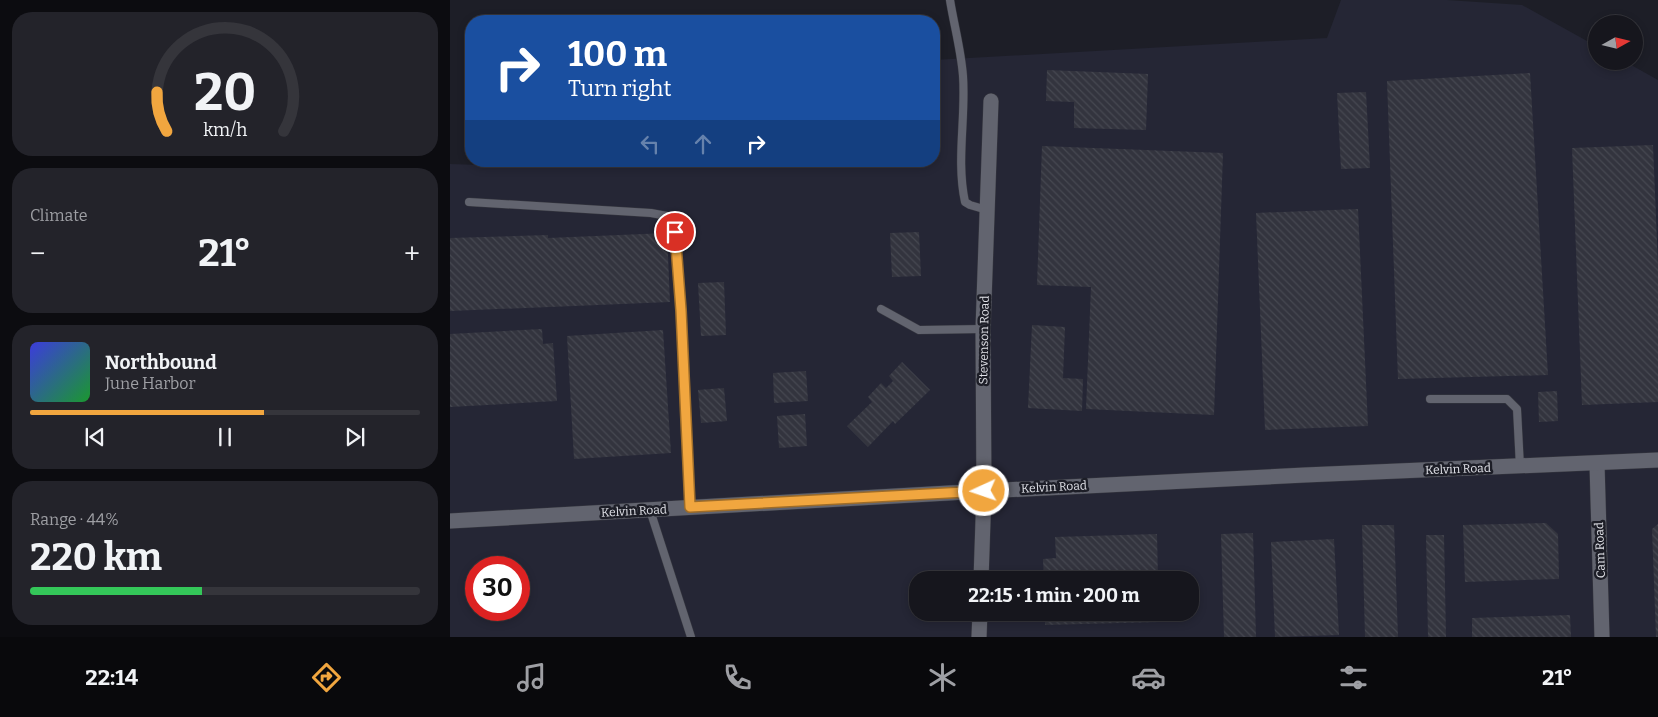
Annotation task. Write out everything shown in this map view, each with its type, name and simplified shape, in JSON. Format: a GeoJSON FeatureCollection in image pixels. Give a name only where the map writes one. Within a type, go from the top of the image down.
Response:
{"type":"FeatureCollection","features":[{"type":"Feature","properties":{"kind":"street","name":"Stevenson Road"},"geometry":{"type":"LineString","coordinates":[[981,571],[984,491],[983,329],[991,101]]}},
{"type":"Feature","properties":{"kind":"street","name":"Kelvin Road"},"geometry":{"type":"LineString","coordinates":[[450,521],[984,491],[1658,460]]}},
{"type":"Feature","properties":{"kind":"street","name":"Cam Road"},"geometry":{"type":"LineString","coordinates":[[1597,464],[1602,637]]}},
{"type":"Feature","properties":{"kind":"street"},"geometry":{"type":"LineString","coordinates":[[979,637],[980,621]]}},
{"type":"Feature","properties":{"kind":"lane"},"geometry":{"type":"LineString","coordinates":[[950,0],[963,76],[961,171],[963,193],[965,202],[987,210]]}},
{"type":"Feature","properties":{"kind":"lane"},"geometry":{"type":"LineString","coordinates":[[469,202],[651,213],[667,216],[673,224],[681,310],[690,507]]}},
{"type":"Feature","properties":{"kind":"lane"},"geometry":{"type":"LineString","coordinates":[[881,309],[919,330],[983,329]]}},
{"type":"Feature","properties":{"kind":"lane"},"geometry":{"type":"LineString","coordinates":[[1430,399],[1508,399],[1517,409],[1520,467]]}},
{"type":"Feature","properties":{"kind":"lane"},"geometry":{"type":"LineString","coordinates":[[650,510],[691,637]]}},
{"type":"Feature","properties":{"kind":"shaded area"},"geometry":{"type":"Polygon","coordinates":[[[1341,0],[1447,0],[1522,5],[1588,42],[1588,70],[1640,70],[1658,80],[1658,637],[450,637],[450,164],[465,164],[465,167],[940,167],[940,60],[1327,38],[1341,0]]]}},
{"type":"Feature","properties":{"kind":"building"},"geometry":{"type":"Polygon","coordinates":[[[1047,70],[1148,74],[1146,130],[1074,128],[1074,102],[1046,101],[1047,70]]]}},
{"type":"Feature","properties":{"kind":"building"},"geometry":{"type":"Polygon","coordinates":[[[1530,73],[1548,375],[1398,379],[1387,81],[1530,73]]]}},
{"type":"Feature","properties":{"kind":"building"},"geometry":{"type":"Polygon","coordinates":[[[1366,92],[1370,168],[1341,169],[1337,93],[1366,92]]]}},
{"type":"Feature","properties":{"kind":"building"},"geometry":{"type":"Polygon","coordinates":[[[1653,145],[1658,266],[1658,402],[1582,405],[1572,148],[1653,145]]]}},
{"type":"Feature","properties":{"kind":"building"},"geometry":{"type":"Polygon","coordinates":[[[1042,146],[1223,153],[1214,415],[1086,409],[1091,287],[1037,285],[1042,146]]]}},
{"type":"Feature","properties":{"kind":"building"},"geometry":{"type":"Polygon","coordinates":[[[1358,209],[1368,426],[1265,430],[1256,213],[1358,209]]]}},
{"type":"Feature","properties":{"kind":"building"},"geometry":{"type":"Polygon","coordinates":[[[919,232],[921,276],[892,277],[890,233],[919,232]]]}},
{"type":"Feature","properties":{"kind":"building"},"geometry":{"type":"Polygon","coordinates":[[[667,233],[670,302],[450,311],[450,238],[548,235],[548,238],[667,233]]]}},
{"type":"Feature","properties":{"kind":"building"},"geometry":{"type":"Polygon","coordinates":[[[724,282],[726,335],[701,336],[698,283],[724,282]]]}},
{"type":"Feature","properties":{"kind":"building"},"geometry":{"type":"Polygon","coordinates":[[[1032,325],[1065,327],[1063,378],[1083,379],[1082,411],[1028,408],[1032,325]]]}},
{"type":"Feature","properties":{"kind":"building"},"geometry":{"type":"Polygon","coordinates":[[[542,329],[543,344],[553,343],[557,401],[450,407],[450,334],[542,329]]]}},
{"type":"Feature","properties":{"kind":"building"},"geometry":{"type":"Polygon","coordinates":[[[663,330],[671,453],[574,459],[567,336],[663,330]]]}},
{"type":"Feature","properties":{"kind":"building"},"geometry":{"type":"Polygon","coordinates":[[[902,362],[930,390],[895,424],[893,421],[868,447],[847,426],[872,402],[868,397],[881,383],[886,388],[893,381],[889,376],[902,362]]]}},
{"type":"Feature","properties":{"kind":"building"},"geometry":{"type":"Polygon","coordinates":[[[806,371],[808,401],[774,403],[773,373],[806,371]]]}},
{"type":"Feature","properties":{"kind":"building"},"geometry":{"type":"Polygon","coordinates":[[[724,388],[727,421],[701,423],[698,390],[724,388]]]}},
{"type":"Feature","properties":{"kind":"building"},"geometry":{"type":"Polygon","coordinates":[[[1557,391],[1558,421],[1539,422],[1538,392],[1557,391]]]}},
{"type":"Feature","properties":{"kind":"building"},"geometry":{"type":"Polygon","coordinates":[[[805,414],[807,446],[779,448],[777,416],[805,414]]]}},
{"type":"Feature","properties":{"kind":"building"},"geometry":{"type":"Polygon","coordinates":[[[1546,523],[1558,534],[1559,579],[1465,582],[1463,525],[1546,523]]]}},
{"type":"Feature","properties":{"kind":"building"},"geometry":{"type":"Polygon","coordinates":[[[1658,524],[1658,637],[1656,637],[1652,529],[1658,524]]]}},
{"type":"Feature","properties":{"kind":"building"},"geometry":{"type":"Polygon","coordinates":[[[1362,525],[1394,525],[1398,637],[1365,637],[1362,525]]]}},
{"type":"Feature","properties":{"kind":"building"},"geometry":{"type":"Polygon","coordinates":[[[1253,533],[1256,637],[1224,637],[1221,534],[1253,533]]]}},
{"type":"Feature","properties":{"kind":"building"},"geometry":{"type":"Polygon","coordinates":[[[1157,534],[1158,571],[1044,571],[1043,559],[1056,558],[1055,537],[1157,534]]]}},
{"type":"Feature","properties":{"kind":"building"},"geometry":{"type":"Polygon","coordinates":[[[1426,535],[1444,535],[1446,637],[1428,637],[1426,535]]]}},
{"type":"Feature","properties":{"kind":"building"},"geometry":{"type":"Polygon","coordinates":[[[1334,539],[1339,635],[1275,637],[1271,542],[1334,539]]]}},
{"type":"Feature","properties":{"kind":"building"},"geometry":{"type":"Polygon","coordinates":[[[1570,615],[1571,637],[1472,637],[1472,618],[1570,615]]]}},
{"type":"Feature","properties":{"kind":"building"},"geometry":{"type":"Polygon","coordinates":[[[1045,621],[1159,621],[1159,622],[1045,625],[1045,621]]]}},
{"type":"Feature","properties":{"kind":"route"},"geometry":{"type":"LineString","coordinates":[[675,232],[681,310],[690,507],[984,491]]}}]}
